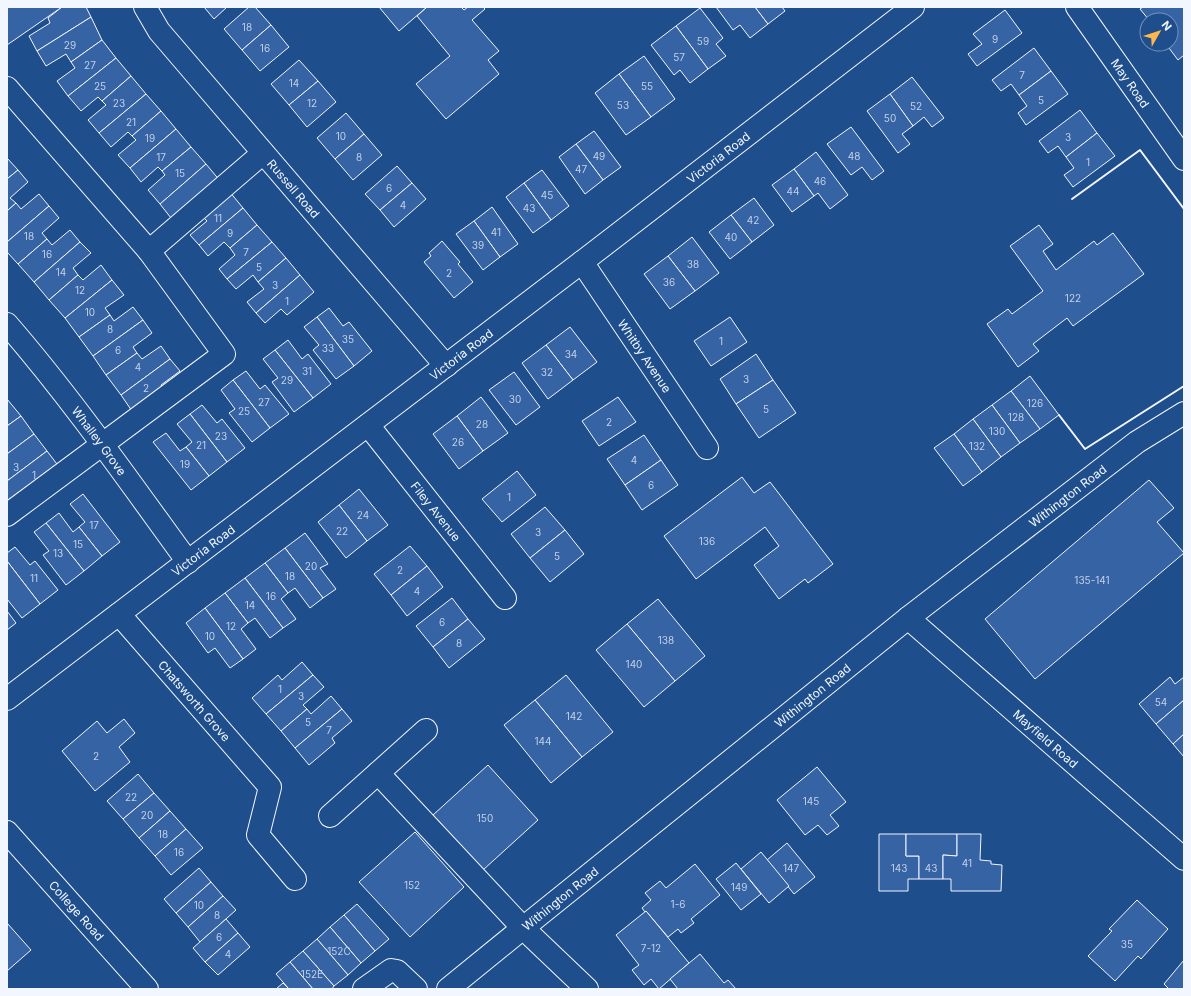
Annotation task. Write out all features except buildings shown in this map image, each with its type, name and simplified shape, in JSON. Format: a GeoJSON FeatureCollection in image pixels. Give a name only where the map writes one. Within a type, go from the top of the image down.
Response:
{"type":"FeatureCollection","features":[{"type":"Feature","properties":{"kind":"street","name":"Russell Road"},"geometry":{"type":"LineString","coordinates":[[145,7],[159,31],[446,366]]}},
{"type":"Feature","properties":{"kind":"street","name":"Victoria Road"},"geometry":{"type":"LineString","coordinates":[[7,699],[446,366],[913,7]]}},
{"type":"Feature","properties":{"kind":"street","name":"May Road"},"geometry":{"type":"LineString","coordinates":[[1077,7],[1184,159]]}},
{"type":"Feature","properties":{"kind":"street"},"geometry":{"type":"LineString","coordinates":[[7,88],[149,251],[224,354],[7,515]]}},
{"type":"Feature","properties":{"kind":"street"},"geometry":{"type":"LineString","coordinates":[[149,251],[263,153]]}},
{"type":"Feature","properties":{"kind":"street","name":"Whitby Avenue"},"geometry":{"type":"LineString","coordinates":[[582,262],[707,448]]}},
{"type":"Feature","properties":{"kind":"street","name":"Whalley Grove"},"geometry":{"type":"LineString","coordinates":[[7,324],[28,348],[102,444],[188,562]]}},
{"type":"Feature","properties":{"kind":"street","name":"Withington Road"},"geometry":{"type":"LineString","coordinates":[[448,989],[908,618],[1137,442],[1183,416]]}},
{"type":"Feature","properties":{"kind":"street","name":"Filey Avenue"},"geometry":{"type":"LineString","coordinates":[[368,425],[505,598]]}},
{"type":"Feature","properties":{"kind":"street","name":"Chatsworth Grove"},"geometry":{"type":"LineString","coordinates":[[119,614],[270,787],[258,836],[295,879]]}},
{"type":"Feature","properties":{"kind":"street","name":"Mayfield Road"},"geometry":{"type":"LineString","coordinates":[[908,618],[1184,859]]}},
{"type":"Feature","properties":{"kind":"street"},"geometry":{"type":"LineString","coordinates":[[330,816],[426,730]]}},
{"type":"Feature","properties":{"kind":"street"},"geometry":{"type":"LineString","coordinates":[[378,773],[523,928],[587,989]]}},
{"type":"Feature","properties":{"kind":"street","name":"College Road"},"geometry":{"type":"LineString","coordinates":[[7,832],[147,989]]}},
{"type":"Feature","properties":{"kind":"street"},"geometry":{"type":"LineString","coordinates":[[364,989],[391,970],[397,971],[416,989]]}},
{"type":"Feature","properties":{"kind":"wall"},"geometry":{"type":"LineString","coordinates":[[1072,199],[1140,150],[1184,209]]}},
{"type":"Feature","properties":{"kind":"wall"},"geometry":{"type":"LineString","coordinates":[[1059,415],[1085,449],[1184,386]]}}]}
